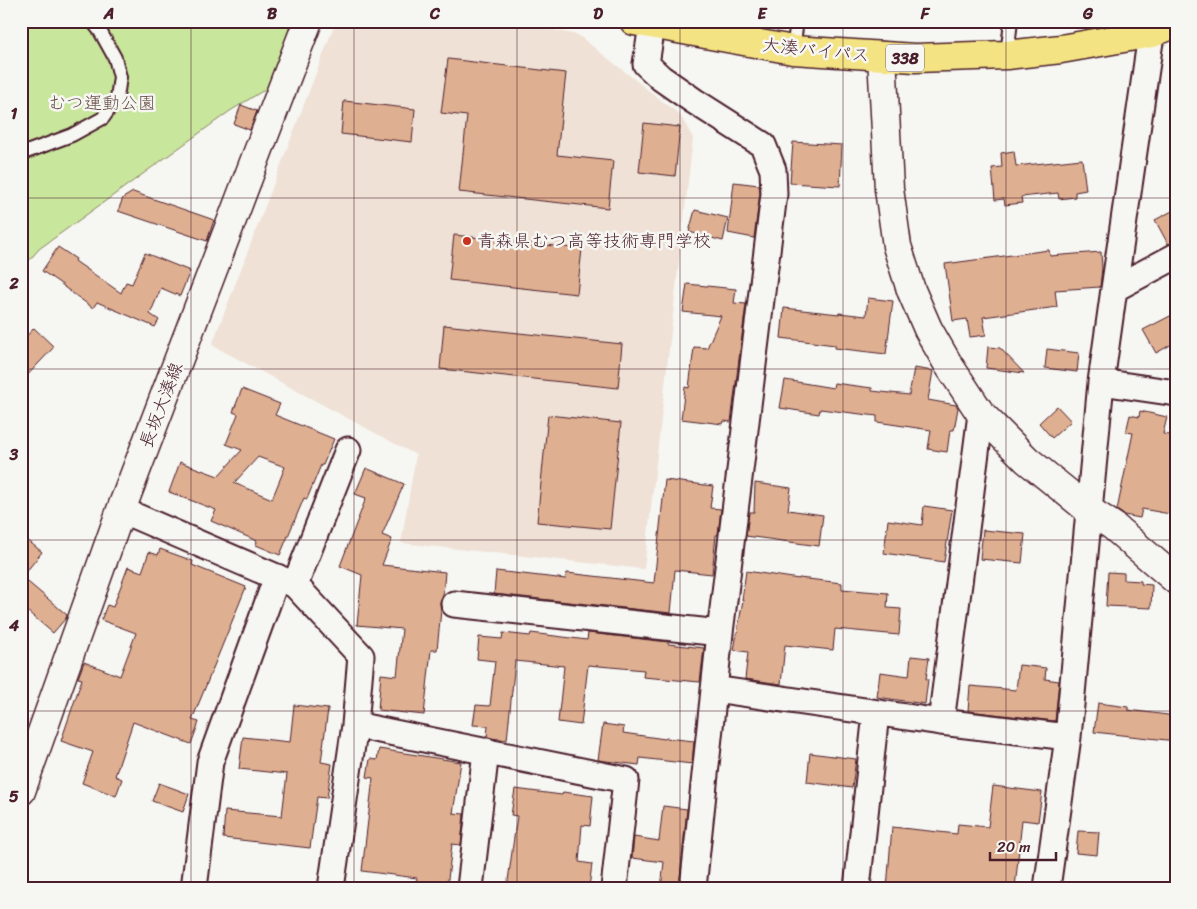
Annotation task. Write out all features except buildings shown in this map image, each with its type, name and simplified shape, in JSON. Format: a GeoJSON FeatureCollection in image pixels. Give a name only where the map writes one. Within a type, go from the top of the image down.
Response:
{"type":"FeatureCollection","features":[{"type":"Feature","properties":{"kind":"highway","name":"大湊バイパス"},"geometry":{"type":"LineString","coordinates":[[643,23],[793,50],[915,58],[1006,55],[1061,49],[1160,26]]}},
{"type":"Feature","properties":{"kind":"main road","name":"長坂大湊線"},"geometry":{"type":"LineString","coordinates":[[22,789],[121,510],[308,21]]}},
{"type":"Feature","properties":{"kind":"main road"},"geometry":{"type":"LineString","coordinates":[[882,56],[888,189],[897,246],[911,290],[928,329],[948,364],[981,414],[1027,460],[1090,511],[1113,526],[1176,580]]}},
{"type":"Feature","properties":{"kind":"street"},"geometry":{"type":"LineString","coordinates":[[643,23],[646,64],[661,78],[763,145],[773,170],[774,194],[720,633],[693,888]]}},
{"type":"Feature","properties":{"kind":"street"},"geometry":{"type":"LineString","coordinates":[[1047,888],[1068,737],[1102,382],[1114,289],[1160,26]]}},
{"type":"Feature","properties":{"kind":"street"},"geometry":{"type":"LineString","coordinates":[[1114,289],[1176,256]]}},
{"type":"Feature","properties":{"kind":"street"},"geometry":{"type":"LineString","coordinates":[[1102,382],[1176,393]]}},
{"type":"Feature","properties":{"kind":"street"},"geometry":{"type":"LineString","coordinates":[[941,722],[981,414]]}},
{"type":"Feature","properties":{"kind":"street"},"geometry":{"type":"LineString","coordinates":[[194,888],[210,762],[286,581],[348,450]]}},
{"type":"Feature","properties":{"kind":"street"},"geometry":{"type":"LineString","coordinates":[[121,510],[286,581],[361,656],[355,725],[331,888]]}},
{"type":"Feature","properties":{"kind":"street"},"geometry":{"type":"LineString","coordinates":[[454,604],[720,633]]}},
{"type":"Feature","properties":{"kind":"street"},"geometry":{"type":"LineString","coordinates":[[714,689],[941,722],[1068,737]]}},
{"type":"Feature","properties":{"kind":"street"},"geometry":{"type":"LineString","coordinates":[[857,888],[876,713]]}},
{"type":"Feature","properties":{"kind":"street"},"geometry":{"type":"LineString","coordinates":[[355,725],[626,780],[614,888]]}},
{"type":"Feature","properties":{"kind":"street"},"geometry":{"type":"LineString","coordinates":[[470,888],[486,751]]}},
{"type":"Feature","properties":{"kind":"lane"},"geometry":{"type":"LineString","coordinates":[[21,154],[72,135],[104,118],[117,98],[120,77],[115,58],[100,31],[92,21]]}},
{"type":"Feature","properties":{"kind":"lane"},"geometry":{"type":"LineString","coordinates":[[793,50],[797,21]]}},
{"type":"Feature","properties":{"kind":"lane"},"geometry":{"type":"LineString","coordinates":[[1006,55],[1011,21]]}},
{"type":"Feature","properties":{"kind":"shaded area","name":"青森県むつ高等技術専門学校"},"geometry":{"type":"Polygon","coordinates":[[[336,21],[509,21],[578,35],[680,115],[693,138],[644,569],[401,543],[416,455],[212,345],[336,21]]]}},
{"type":"Feature","properties":{"kind":"green space","name":"むつ運動公園"},"geometry":{"type":"Polygon","coordinates":[[[21,21],[299,21],[269,87],[230,111],[39,249],[21,270],[21,21]]]}},
{"type":"Feature","properties":{"kind":"place","name":"青森県むつ高等技術専門学校"},"geometry":{"type":"Point","coordinates":[467,241]}}]}
